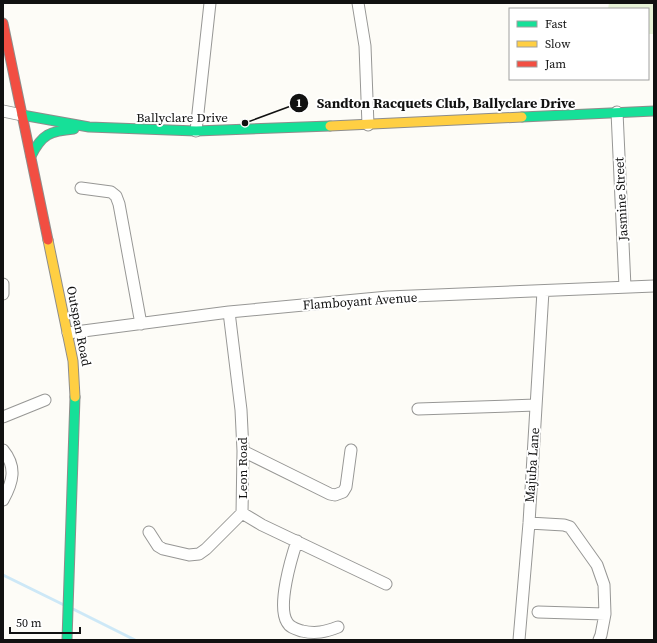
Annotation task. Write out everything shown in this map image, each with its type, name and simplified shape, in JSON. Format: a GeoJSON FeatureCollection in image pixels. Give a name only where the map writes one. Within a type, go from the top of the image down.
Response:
{"type":"FeatureCollection","features":[{"type":"Feature","properties":{"kind":"street"},"geometry":{"type":"LineString","coordinates":[[196,132],[210,3]]}},
{"type":"Feature","properties":{"kind":"street"},"geometry":{"type":"LineString","coordinates":[[358,3],[365,46],[368,125]]}},
{"type":"Feature","properties":{"kind":"street","name":"Outspan Road"},"geometry":{"type":"LineString","coordinates":[[3,23],[68,333],[75,378],[67,640]]}},
{"type":"Feature","properties":{"kind":"street"},"geometry":{"type":"LineString","coordinates":[[3,111],[22,116]]}},
{"type":"Feature","properties":{"kind":"street","name":"Ballyclare Drive"},"geometry":{"type":"LineString","coordinates":[[22,116],[89,127],[196,132],[654,111]]}},
{"type":"Feature","properties":{"kind":"street","name":"Jasmine Street"},"geometry":{"type":"LineString","coordinates":[[617,112],[626,287]]}},
{"type":"Feature","properties":{"kind":"street"},"geometry":{"type":"LineString","coordinates":[[30,156],[43,136],[48,133],[60,130],[89,127]]}},
{"type":"Feature","properties":{"kind":"street"},"geometry":{"type":"LineString","coordinates":[[81,188],[111,192],[116,196],[119,204],[141,324]]}},
{"type":"Feature","properties":{"kind":"street"},"geometry":{"type":"LineString","coordinates":[[3,284],[3,294]]}},
{"type":"Feature","properties":{"kind":"street","name":"Flamboyant Avenue"},"geometry":{"type":"LineString","coordinates":[[68,333],[229,312],[388,298],[654,286]]}},
{"type":"Feature","properties":{"kind":"street","name":"Majuba Lane"},"geometry":{"type":"LineString","coordinates":[[519,640],[529,522],[543,290]]}},
{"type":"Feature","properties":{"kind":"street","name":"Leon Road"},"geometry":{"type":"LineString","coordinates":[[229,312],[241,410],[243,451],[242,513],[262,525],[386,584]]}},
{"type":"Feature","properties":{"kind":"street"},"geometry":{"type":"LineString","coordinates":[[3,417],[45,400]]}},
{"type":"Feature","properties":{"kind":"street"},"geometry":{"type":"LineString","coordinates":[[418,409],[536,405]]}},
{"type":"Feature","properties":{"kind":"street"},"geometry":{"type":"LineString","coordinates":[[3,450],[11,463],[12,474],[10,488],[3,500]]}},
{"type":"Feature","properties":{"kind":"street"},"geometry":{"type":"LineString","coordinates":[[243,451],[334,495],[343,492],[346,487],[351,450]]}},
{"type":"Feature","properties":{"kind":"street"},"geometry":{"type":"LineString","coordinates":[[149,532],[158,546],[163,549],[189,555],[199,554],[206,549],[242,513]]}},
{"type":"Feature","properties":{"kind":"street"},"geometry":{"type":"LineString","coordinates":[[529,522],[564,525],[570,527],[597,565],[604,585],[605,614],[599,640]]}},
{"type":"Feature","properties":{"kind":"street"},"geometry":{"type":"LineString","coordinates":[[297,542],[287,573],[284,613],[286,620],[288,624],[294,628],[313,634],[338,627]]}},
{"type":"Feature","properties":{"kind":"street"},"geometry":{"type":"LineString","coordinates":[[538,612],[605,614]]}},
{"type":"Feature","properties":{"kind":"green space"},"geometry":{"type":"Polygon","coordinates":[[[609,3],[654,3],[654,34],[649,34],[649,8],[608,8],[609,3]]]}},
{"type":"Feature","properties":{"kind":"waterway"},"geometry":{"type":"LineString","coordinates":[[3,575],[64,605]]}},
{"type":"Feature","properties":{"kind":"waterway"},"geometry":{"type":"LineString","coordinates":[[73,609],[135,640]]}},
{"type":"Feature","properties":{"kind":"traffic: fast"},"geometry":{"type":"LineString","coordinates":[[522,117],[654,111]]}},
{"type":"Feature","properties":{"kind":"traffic: fast"},"geometry":{"type":"LineString","coordinates":[[22,115],[89,127],[196,131],[330,126]]}},
{"type":"Feature","properties":{"kind":"traffic: fast"},"geometry":{"type":"LineString","coordinates":[[31,156],[43,138],[59,131],[74,129]]}},
{"type":"Feature","properties":{"kind":"traffic: fast"},"geometry":{"type":"LineString","coordinates":[[67,640],[75,397]]}},
{"type":"Feature","properties":{"kind":"traffic: slow"},"geometry":{"type":"LineString","coordinates":[[330,126],[522,117]]}},
{"type":"Feature","properties":{"kind":"traffic: slow"},"geometry":{"type":"LineString","coordinates":[[48,240],[73,361],[75,397]]}},
{"type":"Feature","properties":{"kind":"traffic: jam"},"geometry":{"type":"LineString","coordinates":[[3,23],[48,240]]}},
{"type":"Feature","properties":{"kind":"place","name":"Sandton Racquets Club, Ballyclare Drive"},"geometry":{"type":"Point","coordinates":[245,123]}}]}
